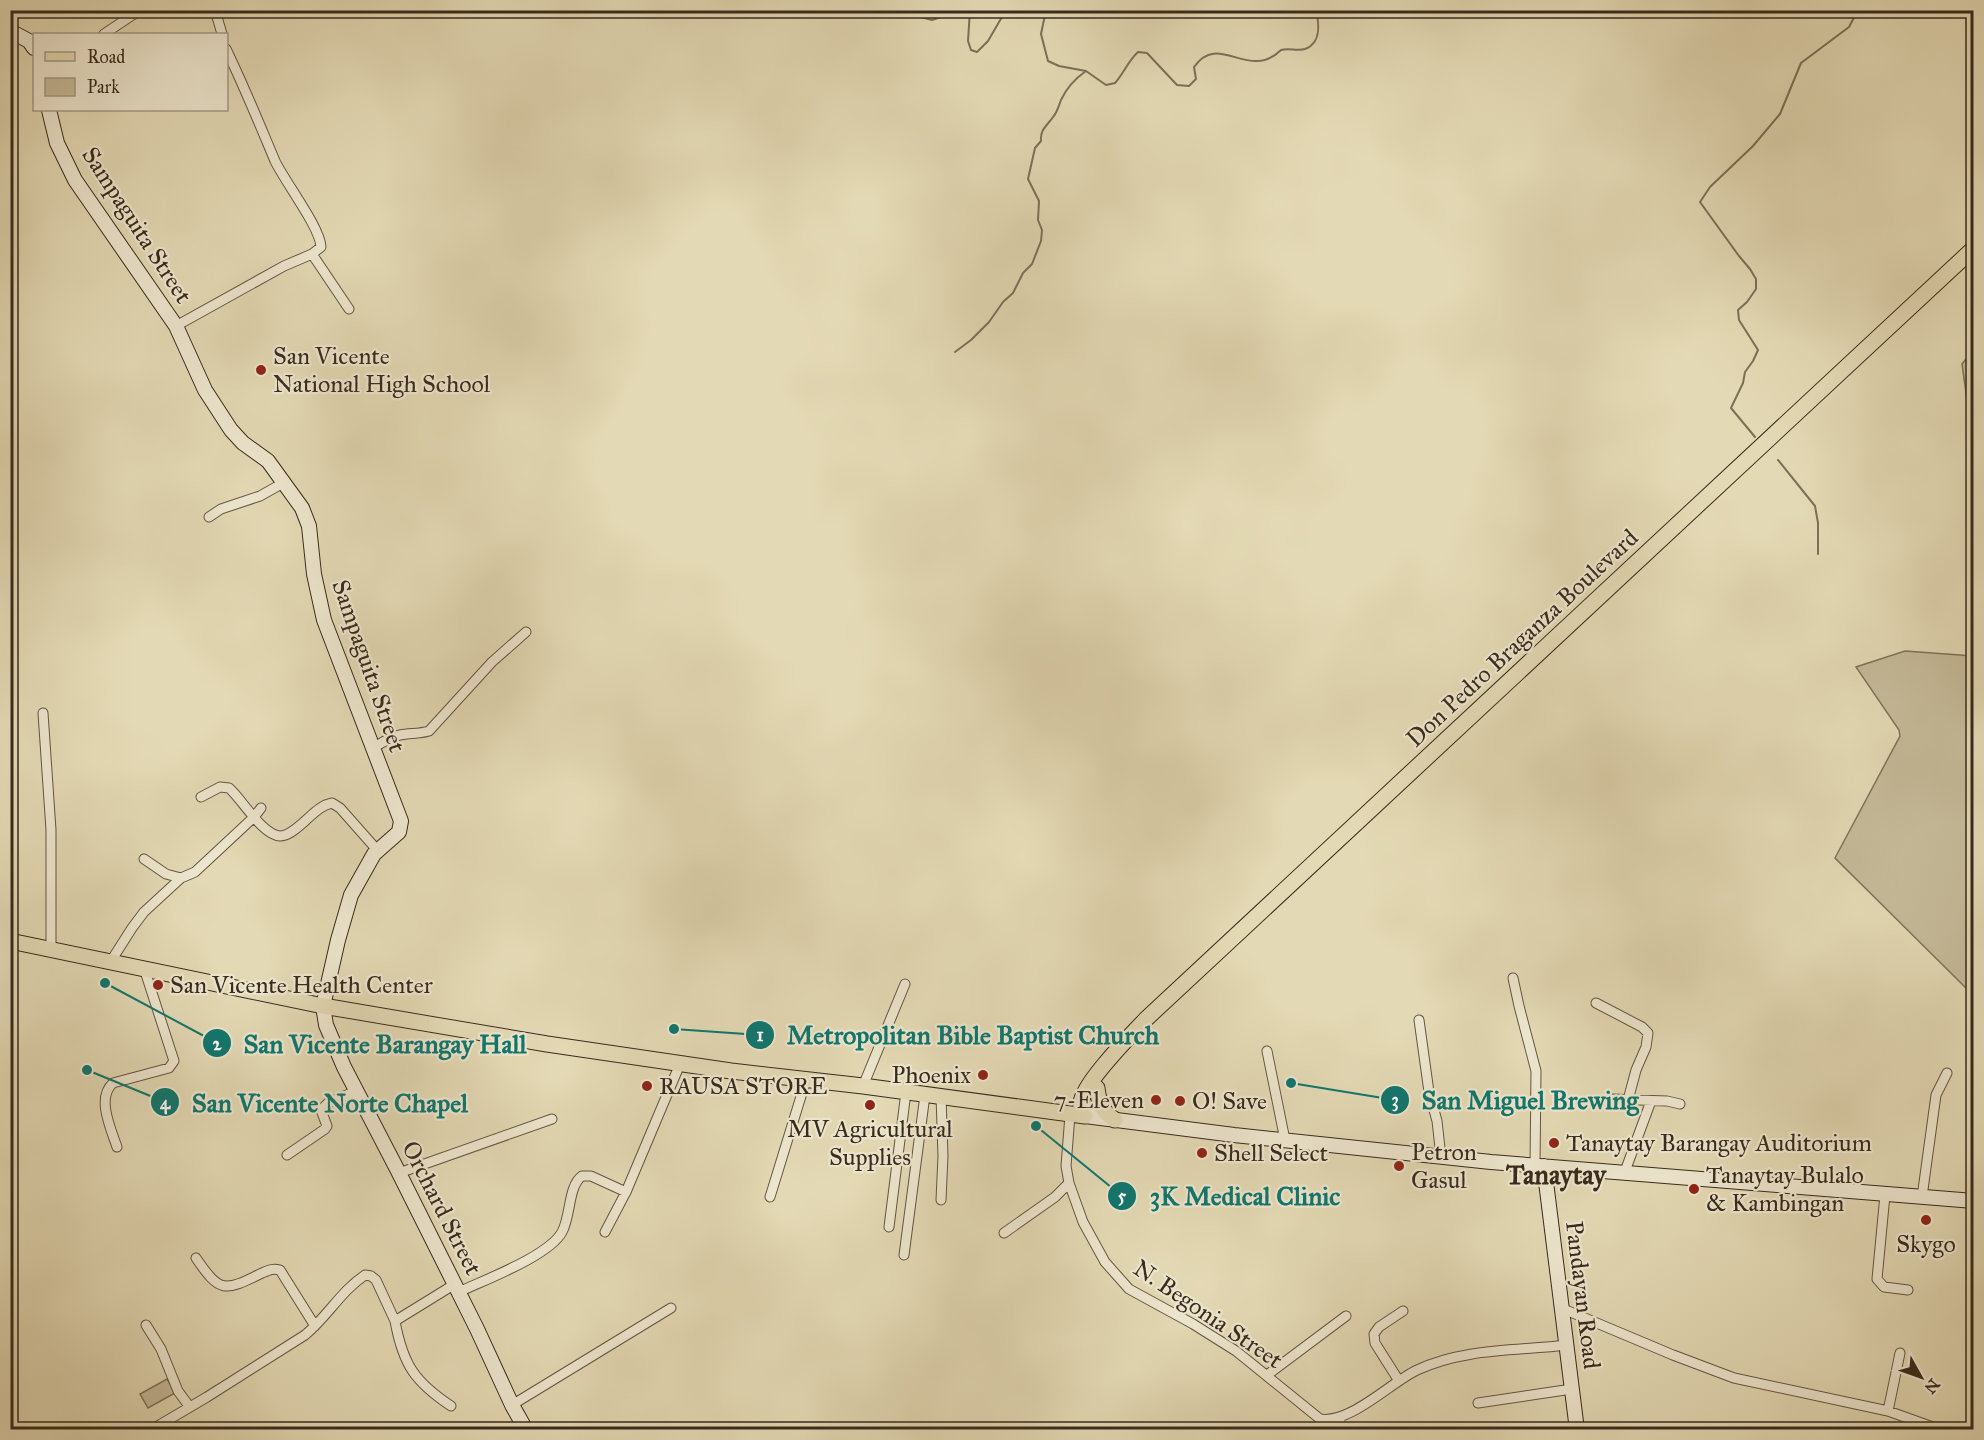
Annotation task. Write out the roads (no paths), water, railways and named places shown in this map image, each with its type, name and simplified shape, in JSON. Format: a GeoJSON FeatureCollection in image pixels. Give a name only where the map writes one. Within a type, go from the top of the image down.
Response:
{"type":"FeatureCollection","features":[{"type":"Feature","properties":{"kind":"main road","name":"Don Pedro Braganza Boulevard"},"geometry":{"type":"LineString","coordinates":[[1071,1115],[1122,1044],[1154,1012],[1974,248]]}},
{"type":"Feature","properties":{"kind":"main road"},"geometry":{"type":"LineString","coordinates":[[10,941],[323,1006],[680,1064],[941,1096],[1071,1115],[1081,1094],[1095,1083],[1099,1102],[1104,1112],[1115,1120]]}},
{"type":"Feature","properties":{"kind":"street"},"geometry":{"type":"LineString","coordinates":[[106,33],[140,10]]}},
{"type":"Feature","properties":{"kind":"street"},"geometry":{"type":"LineString","coordinates":[[215,10],[222,33]]}},
{"type":"Feature","properties":{"kind":"street"},"geometry":{"type":"LineString","coordinates":[[10,31],[28,41],[33,47]]}},
{"type":"Feature","properties":{"kind":"street"},"geometry":{"type":"LineString","coordinates":[[177,326],[274,272],[320,250],[320,239],[276,162],[228,54]]}},
{"type":"Feature","properties":{"kind":"street","name":"Sampaguita Street"},"geometry":{"type":"LineString","coordinates":[[49,111],[57,143],[75,180],[177,326],[197,375],[231,429],[243,443],[268,461],[302,508],[309,526],[320,605],[402,821],[399,832],[378,851],[351,895],[323,1006]]}},
{"type":"Feature","properties":{"kind":"street"},"geometry":{"type":"LineString","coordinates":[[312,254],[349,309]]}},
{"type":"Feature","properties":{"kind":"street"},"geometry":{"type":"LineString","coordinates":[[208,517],[221,509],[260,496],[285,482]]}},
{"type":"Feature","properties":{"kind":"street"},"geometry":{"type":"LineString","coordinates":[[373,748],[391,738],[429,731],[492,662],[526,632]]}},
{"type":"Feature","properties":{"kind":"street"},"geometry":{"type":"LineString","coordinates":[[43,713],[51,830],[51,949]]}},
{"type":"Feature","properties":{"kind":"street"},"geometry":{"type":"LineString","coordinates":[[201,797],[220,787],[229,788],[268,831],[282,836],[288,834],[326,804],[332,804],[340,808],[378,851]]}},
{"type":"Feature","properties":{"kind":"street"},"geometry":{"type":"LineString","coordinates":[[111,961],[144,912],[181,878],[195,872],[261,808]]}},
{"type":"Feature","properties":{"kind":"street"},"geometry":{"type":"LineString","coordinates":[[144,859],[165,874],[181,878]]}},
{"type":"Feature","properties":{"kind":"street"},"geometry":{"type":"LineString","coordinates":[[117,1148],[108,1117],[105,1099],[107,1090],[113,1083],[169,1068],[174,1061],[144,968]]}},
{"type":"Feature","properties":{"kind":"street"},"geometry":{"type":"LineString","coordinates":[[1513,978],[1538,1081],[1539,1166]]}},
{"type":"Feature","properties":{"kind":"street"},"geometry":{"type":"LineString","coordinates":[[863,1086],[905,984]]}},
{"type":"Feature","properties":{"kind":"street"},"geometry":{"type":"LineString","coordinates":[[1596,1003],[1642,1027],[1648,1033],[1649,1037],[1636,1070],[1628,1100]]}},
{"type":"Feature","properties":{"kind":"street","name":"Orchard Street"},"geometry":{"type":"LineString","coordinates":[[323,1006],[324,1017],[337,1052],[526,1430]]}},
{"type":"Feature","properties":{"kind":"street"},"geometry":{"type":"LineString","coordinates":[[1419,1020],[1429,1092],[1437,1120],[1441,1157]]}},
{"type":"Feature","properties":{"kind":"street"},"geometry":{"type":"LineString","coordinates":[[1267,1051],[1285,1140]]}},
{"type":"Feature","properties":{"kind":"street"},"geometry":{"type":"LineString","coordinates":[[605,1232],[626,1192],[680,1064]]}},
{"type":"Feature","properties":{"kind":"street"},"geometry":{"type":"LineString","coordinates":[[1922,1197],[1936,1095],[1947,1073]]}},
{"type":"Feature","properties":{"kind":"street"},"geometry":{"type":"LineString","coordinates":[[770,1197],[806,1080]]}},
{"type":"Feature","properties":{"kind":"street"},"geometry":{"type":"LineString","coordinates":[[287,1155],[325,1129],[327,1126],[321,1110],[324,1105],[356,1091]]}},
{"type":"Feature","properties":{"kind":"street"},"geometry":{"type":"LineString","coordinates":[[889,1227],[906,1092]]}},
{"type":"Feature","properties":{"kind":"street"},"geometry":{"type":"LineString","coordinates":[[904,1255],[925,1095]]}},
{"type":"Feature","properties":{"kind":"street"},"geometry":{"type":"LineString","coordinates":[[941,1096],[943,1156],[941,1200]]}},
{"type":"Feature","properties":{"kind":"street"},"geometry":{"type":"LineString","coordinates":[[1612,1099],[1680,1104]]}},
{"type":"Feature","properties":{"kind":"street"},"geometry":{"type":"LineString","coordinates":[[1624,1174],[1651,1101]]}},
{"type":"Feature","properties":{"kind":"street"},"geometry":{"type":"LineString","coordinates":[[1071,1115],[1441,1157],[1974,1202]]}},
{"type":"Feature","properties":{"kind":"street","name":"N. Begonia Street"},"geometry":{"type":"LineString","coordinates":[[1071,1115],[1066,1166],[1069,1183],[1083,1222],[1105,1263],[1129,1289],[1223,1342],[1267,1375],[1315,1416],[1325,1420],[1341,1417]]}},
{"type":"Feature","properties":{"kind":"street"},"geometry":{"type":"LineString","coordinates":[[399,1173],[552,1119]]}},
{"type":"Feature","properties":{"kind":"street","name":"Pandayan Road"},"geometry":{"type":"LineString","coordinates":[[1539,1166],[1567,1345],[1577,1430]]}},
{"type":"Feature","properties":{"kind":"street"},"geometry":{"type":"LineString","coordinates":[[395,1321],[457,1288],[525,1261],[558,1239],[567,1221],[575,1186],[582,1176],[591,1176],[626,1192]]}},
{"type":"Feature","properties":{"kind":"street"},"geometry":{"type":"LineString","coordinates":[[1004,1233],[1054,1197],[1069,1183]]}},
{"type":"Feature","properties":{"kind":"street"},"geometry":{"type":"LineString","coordinates":[[1885,1195],[1877,1279],[1884,1287],[1908,1290]]}},
{"type":"Feature","properties":{"kind":"street"},"geometry":{"type":"LineString","coordinates":[[196,1258],[210,1278],[222,1286],[235,1285],[273,1268],[280,1270],[315,1326]]}},
{"type":"Feature","properties":{"kind":"street"},"geometry":{"type":"LineString","coordinates":[[151,1430],[207,1397],[315,1326],[341,1296],[365,1275],[376,1280],[395,1321],[401,1347],[414,1376],[428,1390],[451,1406]]}},
{"type":"Feature","properties":{"kind":"street"},"geometry":{"type":"LineString","coordinates":[[512,1405],[671,1308]]}},
{"type":"Feature","properties":{"kind":"street"},"geometry":{"type":"LineString","coordinates":[[1561,1308],[1734,1378],[1888,1411],[1941,1430]]}},
{"type":"Feature","properties":{"kind":"street"},"geometry":{"type":"LineString","coordinates":[[1398,1381],[1375,1343],[1374,1334],[1379,1327],[1402,1311]]}},
{"type":"Feature","properties":{"kind":"street"},"geometry":{"type":"LineString","coordinates":[[1267,1375],[1346,1316]]}},
{"type":"Feature","properties":{"kind":"street"},"geometry":{"type":"LineString","coordinates":[[147,1325],[161,1349],[177,1390],[189,1406]]}},
{"type":"Feature","properties":{"kind":"street"},"geometry":{"type":"LineString","coordinates":[[1336,1430],[1341,1417],[1398,1381],[1437,1362],[1462,1356],[1567,1345]]}},
{"type":"Feature","properties":{"kind":"street"},"geometry":{"type":"LineString","coordinates":[[1888,1411],[1900,1353]]}},
{"type":"Feature","properties":{"kind":"street"},"geometry":{"type":"LineString","coordinates":[[1478,1403],[1572,1389]]}},
{"type":"Feature","properties":{"kind":"waterway"},"geometry":{"type":"LineString","coordinates":[[891,10],[899,16],[917,16],[932,20],[944,16],[947,10]]}},
{"type":"Feature","properties":{"kind":"waterway"},"geometry":{"type":"LineString","coordinates":[[970,10],[968,41],[971,50],[977,52],[988,41],[1006,10]]}},
{"type":"Feature","properties":{"kind":"waterway"},"geometry":{"type":"LineString","coordinates":[[1046,10],[1041,34],[1048,61],[1059,66],[1086,71],[1106,85],[1115,83],[1138,52],[1147,53],[1177,85],[1189,86],[1196,79],[1194,67],[1204,57],[1224,54],[1257,61],[1269,58],[1281,50],[1305,49],[1317,37],[1316,10]]}},
{"type":"Feature","properties":{"kind":"waterway"},"geometry":{"type":"LineString","coordinates":[[1755,437],[1731,408],[1743,383],[1745,372],[1758,350],[1739,320],[1738,310],[1756,289],[1756,279],[1700,202],[1710,187],[1753,146],[1780,114],[1801,63],[1849,27],[1858,10]]}},
{"type":"Feature","properties":{"kind":"waterway"},"geometry":{"type":"LineString","coordinates":[[955,352],[989,322],[1003,302],[1013,293],[1023,273],[1032,264],[1041,241],[1042,230],[1038,220],[1039,201],[1028,179],[1035,148],[1041,141],[1043,131],[1056,113],[1066,92],[1086,71]]}},
{"type":"Feature","properties":{"kind":"waterway"},"geometry":{"type":"LineString","coordinates":[[1778,460],[1815,506],[1818,523],[1818,554]]}},
{"type":"Feature","properties":{"kind":"place","name":"San Vicente National High School"},"geometry":{"type":"Point","coordinates":[261,370]}},
{"type":"Feature","properties":{"kind":"place","name":"San Vicente Barangay Hall"},"geometry":{"type":"Point","coordinates":[105,983]}},
{"type":"Feature","properties":{"kind":"place","name":"San Vicente Health Center"},"geometry":{"type":"Point","coordinates":[158,985]}},
{"type":"Feature","properties":{"kind":"place","name":"Metropolitan Bible Baptist Church"},"geometry":{"type":"Point","coordinates":[674,1029]}},
{"type":"Feature","properties":{"kind":"place","name":"San Vicente Norte Chapel"},"geometry":{"type":"Point","coordinates":[87,1070]}},
{"type":"Feature","properties":{"kind":"place","name":"Phoenix"},"geometry":{"type":"Point","coordinates":[983,1075]}},
{"type":"Feature","properties":{"kind":"place","name":"San Miguel Brewing"},"geometry":{"type":"Point","coordinates":[1291,1083]}},
{"type":"Feature","properties":{"kind":"place","name":"RAUSA STORE"},"geometry":{"type":"Point","coordinates":[647,1086]}},
{"type":"Feature","properties":{"kind":"place","name":"7-Eleven"},"geometry":{"type":"Point","coordinates":[1156,1100]}},
{"type":"Feature","properties":{"kind":"place","name":"O! Save"},"geometry":{"type":"Point","coordinates":[1180,1101]}},
{"type":"Feature","properties":{"kind":"place","name":"MV Agricultural Supplies"},"geometry":{"type":"Point","coordinates":[870,1105]}},
{"type":"Feature","properties":{"kind":"place","name":"3K Medical Clinic"},"geometry":{"type":"Point","coordinates":[1036,1126]}},
{"type":"Feature","properties":{"kind":"place","name":"Tanaytay Barangay Auditorium"},"geometry":{"type":"Point","coordinates":[1554,1143]}},
{"type":"Feature","properties":{"kind":"place","name":"Shell Select"},"geometry":{"type":"Point","coordinates":[1202,1153]}},
{"type":"Feature","properties":{"kind":"place","name":"Petron Gasul"},"geometry":{"type":"Point","coordinates":[1399,1166]}},
{"type":"Feature","properties":{"kind":"place","name":"Tanaytay Bulalo & Kambingan"},"geometry":{"type":"Point","coordinates":[1694,1189]}},
{"type":"Feature","properties":{"kind":"place","name":"Skygo"},"geometry":{"type":"Point","coordinates":[1926,1220]}},
{"type":"Feature","properties":{"kind":"district","name":"Tanaytay"},"geometry":{"type":"Point","coordinates":[1556,1175]}}]}
